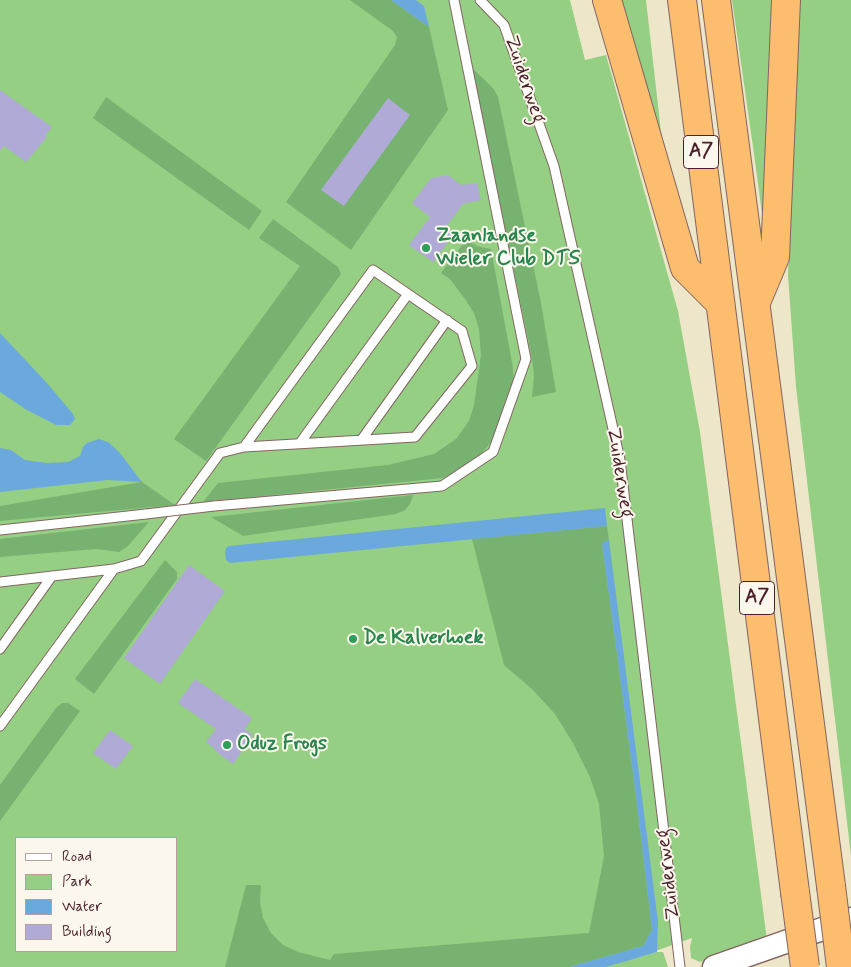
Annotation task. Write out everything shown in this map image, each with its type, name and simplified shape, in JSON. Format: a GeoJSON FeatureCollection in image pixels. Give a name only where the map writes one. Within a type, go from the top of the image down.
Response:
{"type":"FeatureCollection","features":[{"type":"Feature","properties":{"kind":"highway","name":"A7"},"geometry":{"type":"LineString","coordinates":[[607,0],[685,268],[720,303]]}},
{"type":"Feature","properties":{"kind":"highway","name":"A7"},"geometry":{"type":"LineString","coordinates":[[682,0],[805,967]]}},
{"type":"Feature","properties":{"kind":"highway","name":"A7"},"geometry":{"type":"LineString","coordinates":[[716,0],[841,967]]}},
{"type":"Feature","properties":{"kind":"highway"},"geometry":{"type":"LineString","coordinates":[[756,302],[775,257],[786,0]]}},
{"type":"Feature","properties":{"kind":"street"},"geometry":{"type":"LineString","coordinates":[[714,967],[851,919]]}},
{"type":"Feature","properties":{"kind":"lane"},"geometry":{"type":"LineString","coordinates":[[0,530],[214,506],[442,486],[493,452],[526,359],[454,0]]}},
{"type":"Feature","properties":{"kind":"lane","name":"Zuiderweg"},"geometry":{"type":"LineString","coordinates":[[480,0],[504,25],[554,166],[620,460],[680,967]]}},
{"type":"Feature","properties":{"kind":"lane"},"geometry":{"type":"LineString","coordinates":[[0,582],[114,569],[141,561],[220,453],[244,447],[414,437],[472,366],[462,330],[372,270],[244,447]]}},
{"type":"Feature","properties":{"kind":"lane"},"geometry":{"type":"LineString","coordinates":[[300,444],[408,294]]}},
{"type":"Feature","properties":{"kind":"lane"},"geometry":{"type":"LineString","coordinates":[[362,439],[447,320]]}},
{"type":"Feature","properties":{"kind":"lane"},"geometry":{"type":"LineString","coordinates":[[0,726],[114,569]]}},
{"type":"Feature","properties":{"kind":"lane"},"geometry":{"type":"LineString","coordinates":[[0,649],[52,576]]}},
{"type":"Feature","properties":{"kind":"green space","name":"De Kalverhoek"},"geometry":{"type":"Polygon","coordinates":[[[0,0],[570,0],[585,60],[606,55],[678,311],[700,432],[767,940],[700,962],[691,958],[690,947],[692,938],[636,958],[663,952],[668,967],[0,967],[0,0]]]}},
{"type":"Feature","properties":{"kind":"green space"},"geometry":{"type":"Polygon","coordinates":[[[350,0],[391,0],[429,27],[448,110],[351,250],[286,202],[395,45],[397,37],[393,31],[350,0]]]}},
{"type":"Feature","properties":{"kind":"green space"},"geometry":{"type":"Polygon","coordinates":[[[617,0],[646,0],[665,167],[617,0]]]}},
{"type":"Feature","properties":{"kind":"green space"},"geometry":{"type":"Polygon","coordinates":[[[732,0],[776,0],[767,251],[754,154],[732,0]]]}},
{"type":"Feature","properties":{"kind":"green space"},"geometry":{"type":"Polygon","coordinates":[[[796,0],[851,0],[851,856],[796,387],[788,275],[796,0]]]}},
{"type":"Feature","properties":{"kind":"green space"},"geometry":{"type":"Polygon","coordinates":[[[472,68],[493,88],[498,97],[541,303],[556,392],[532,397],[534,375],[532,358],[472,68]]]}},
{"type":"Feature","properties":{"kind":"green space"},"geometry":{"type":"Polygon","coordinates":[[[106,97],[262,211],[249,230],[93,118],[106,97]]]}},
{"type":"Feature","properties":{"kind":"green space"},"geometry":{"type":"Polygon","coordinates":[[[273,219],[338,267],[341,274],[206,461],[174,439],[300,266],[259,238],[273,219]]]}},
{"type":"Feature","properties":{"kind":"green space"},"geometry":{"type":"Polygon","coordinates":[[[466,240],[477,246],[491,249],[513,368],[514,386],[493,440],[480,455],[467,466],[443,478],[203,502],[218,483],[388,465],[434,454],[456,439],[469,421],[474,405],[481,355],[479,329],[474,313],[465,299],[450,279],[441,273],[466,240]]]}},
{"type":"Feature","properties":{"kind":"green space"},"geometry":{"type":"Polygon","coordinates":[[[142,482],[175,505],[0,521],[0,506],[142,482]]]}},
{"type":"Feature","properties":{"kind":"green space"},"geometry":{"type":"Polygon","coordinates":[[[413,495],[410,504],[405,510],[396,514],[243,536],[211,517],[413,495]]]}},
{"type":"Feature","properties":{"kind":"green space"},"geometry":{"type":"Polygon","coordinates":[[[149,522],[127,547],[119,552],[96,549],[0,557],[0,539],[149,522]]]}},
{"type":"Feature","properties":{"kind":"green space"},"geometry":{"type":"Polygon","coordinates":[[[607,526],[609,540],[602,543],[652,930],[643,946],[569,967],[225,967],[246,885],[261,885],[260,902],[263,918],[271,933],[283,945],[298,952],[330,960],[334,954],[589,933],[604,856],[599,804],[590,777],[573,743],[555,714],[533,690],[504,665],[472,539],[607,526]]]}},
{"type":"Feature","properties":{"kind":"green space"},"geometry":{"type":"Polygon","coordinates":[[[165,560],[177,572],[177,579],[94,694],[75,679],[165,560]]]}},
{"type":"Feature","properties":{"kind":"green space"},"geometry":{"type":"Polygon","coordinates":[[[62,703],[68,703],[80,711],[0,821],[0,785],[56,708],[62,703]]]}},
{"type":"Feature","properties":{"kind":"water"},"geometry":{"type":"Polygon","coordinates":[[[391,0],[416,0],[424,6],[429,27],[391,0]]]}},
{"type":"Feature","properties":{"kind":"water"},"geometry":{"type":"Polygon","coordinates":[[[0,333],[73,414],[75,419],[70,425],[56,425],[27,410],[0,392],[0,333]]]}},
{"type":"Feature","properties":{"kind":"water"},"geometry":{"type":"Polygon","coordinates":[[[99,439],[108,442],[119,452],[142,482],[108,480],[0,492],[0,448],[11,450],[25,460],[47,463],[68,462],[80,456],[83,447],[87,443],[99,439]]]}},
{"type":"Feature","properties":{"kind":"water"},"geometry":{"type":"Polygon","coordinates":[[[605,508],[607,526],[230,563],[226,560],[225,553],[226,548],[229,546],[605,508]]]}},
{"type":"Feature","properties":{"kind":"water"},"geometry":{"type":"Polygon","coordinates":[[[609,540],[658,922],[657,952],[606,967],[569,967],[643,946],[652,930],[602,543],[609,540]]]}},
{"type":"Feature","properties":{"kind":"building"},"geometry":{"type":"Polygon","coordinates":[[[0,90],[52,127],[45,136],[47,137],[26,162],[4,146],[0,151],[0,90]]]}},
{"type":"Feature","properties":{"kind":"building"},"geometry":{"type":"Polygon","coordinates":[[[388,98],[410,115],[344,206],[321,190],[388,98]]]}},
{"type":"Feature","properties":{"kind":"building"},"geometry":{"type":"Polygon","coordinates":[[[448,175],[461,185],[477,183],[481,200],[463,204],[446,227],[454,234],[433,262],[409,245],[430,217],[412,203],[431,178],[448,175]]]}},
{"type":"Feature","properties":{"kind":"building"},"geometry":{"type":"Polygon","coordinates":[[[189,565],[225,591],[160,684],[124,658],[189,565]]]}},
{"type":"Feature","properties":{"kind":"building"},"geometry":{"type":"Polygon","coordinates":[[[195,679],[252,718],[245,729],[253,735],[233,764],[206,742],[216,729],[178,703],[195,679]]]}},
{"type":"Feature","properties":{"kind":"building"},"geometry":{"type":"Polygon","coordinates":[[[110,730],[133,746],[116,769],[93,753],[110,730]]]}},
{"type":"Feature","properties":{"kind":"place","name":"Zaanlandse Wieler Club DTS"},"geometry":{"type":"Point","coordinates":[426,248]}},
{"type":"Feature","properties":{"kind":"place","name":"De Kalverhoek"},"geometry":{"type":"Point","coordinates":[353,639]}},
{"type":"Feature","properties":{"kind":"place","name":"Oduz Frogs"},"geometry":{"type":"Point","coordinates":[227,745]}}]}
